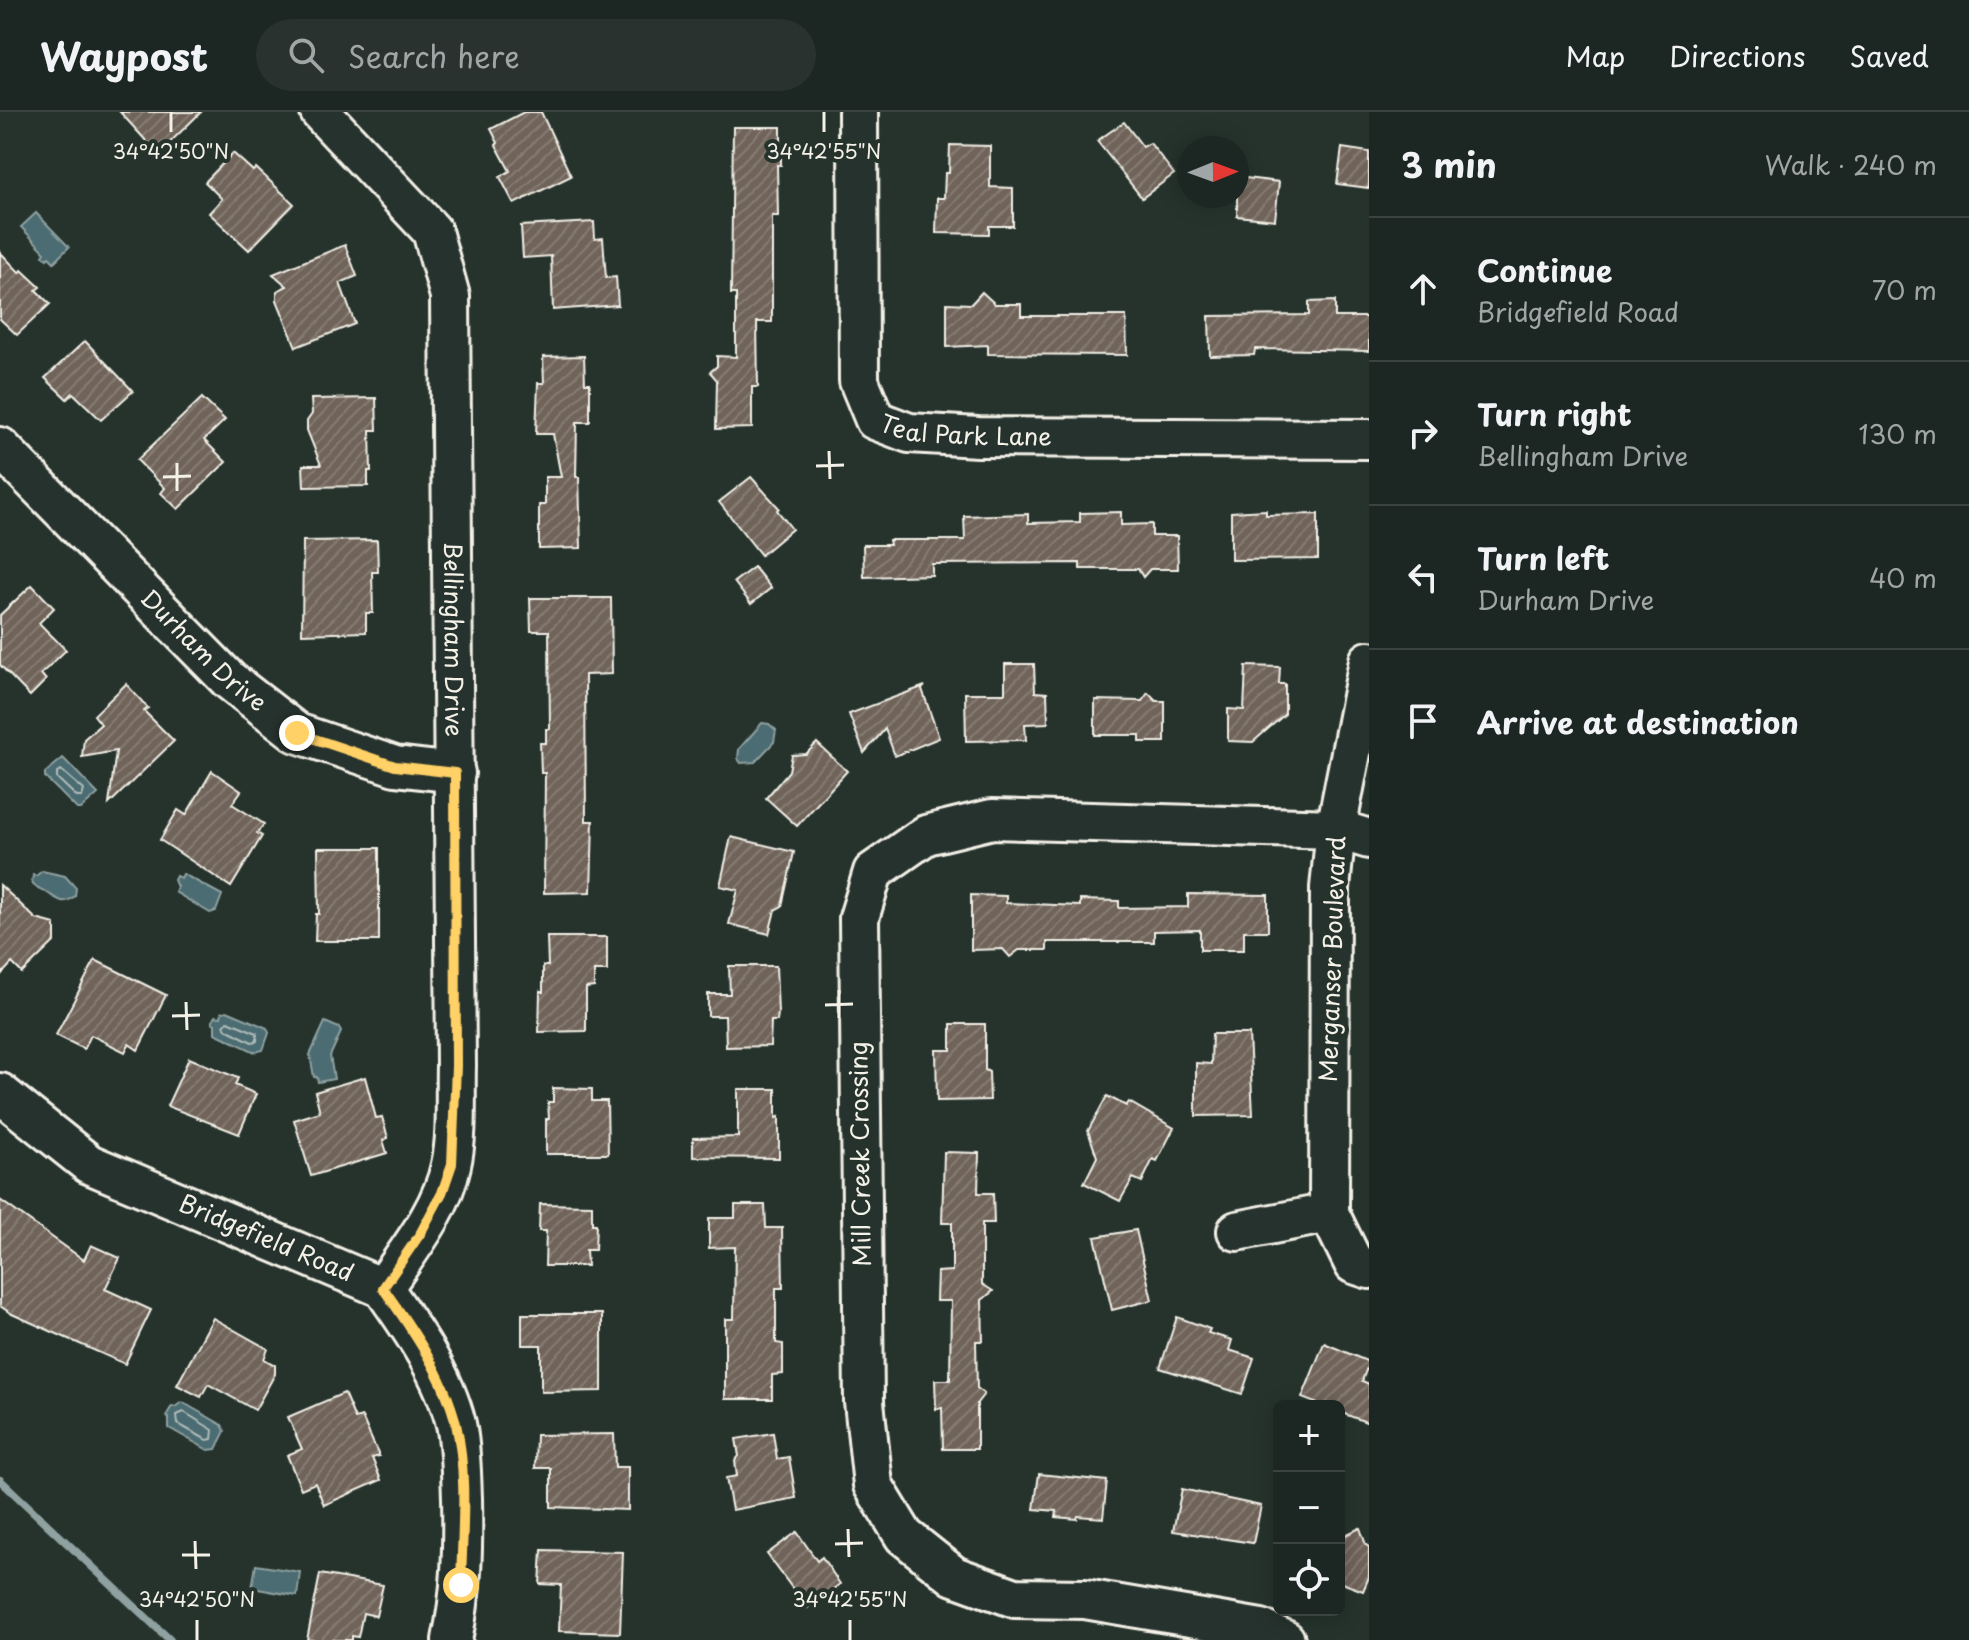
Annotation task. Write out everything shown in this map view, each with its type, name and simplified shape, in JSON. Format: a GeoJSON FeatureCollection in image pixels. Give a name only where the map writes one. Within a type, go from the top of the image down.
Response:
{"type":"FeatureCollection","features":[{"type":"Feature","properties":{"kind":"street","name":"Bellingham Drive"},"geometry":{"type":"LineString","coordinates":[[320,112],[432,231],[450,296],[456,1066],[452,1164],[442,1193],[420,1234],[383,1288]]}},
{"type":"Feature","properties":{"kind":"street","name":"Teal Park Lane"},"geometry":{"type":"LineString","coordinates":[[858,112],[859,381],[875,420],[909,433],[978,437],[1369,439]]}},
{"type":"Feature","properties":{"kind":"street","name":"Durham Drive"},"geometry":{"type":"LineString","coordinates":[[0,447],[229,680],[297,733],[395,766],[455,773]]}},
{"type":"Feature","properties":{"kind":"street","name":"Merganser Boulevard"},"geometry":{"type":"LineString","coordinates":[[1369,661],[1352,834],[1330,888],[1329,1213],[1354,1264],[1369,1269]]}},
{"type":"Feature","properties":{"kind":"street","name":"Mill Creek Crossing"},"geometry":{"type":"LineString","coordinates":[[1285,1640],[1261,1629],[1085,1599],[1015,1598],[954,1576],[904,1536],[873,1485],[864,1402],[859,918],[873,872],[926,835],[992,819],[1352,834]]}},
{"type":"Feature","properties":{"kind":"street","name":"Bridgefield Road"},"geometry":{"type":"LineString","coordinates":[[0,1093],[89,1164],[383,1288],[411,1328],[437,1375],[456,1424],[461,1477],[462,1572],[452,1640]]}},
{"type":"Feature","properties":{"kind":"street"},"geometry":{"type":"LineString","coordinates":[[1237,1231],[1329,1213]]}},
{"type":"Feature","properties":{"kind":"water"},"geometry":{"type":"Polygon","coordinates":[[[36,213],[69,247],[54,262],[43,255],[45,252],[21,227],[36,213]]]}},
{"type":"Feature","properties":{"kind":"water"},"geometry":{"type":"Polygon","coordinates":[[[762,723],[776,730],[774,742],[755,762],[741,763],[738,759],[739,749],[762,723]]]}},
{"type":"Feature","properties":{"kind":"water"},"geometry":{"type":"Polygon","coordinates":[[[63,758],[98,794],[81,809],[77,809],[45,777],[45,773],[63,758]]]}},
{"type":"Feature","properties":{"kind":"water"},"geometry":{"type":"Polygon","coordinates":[[[42,871],[65,876],[76,888],[75,896],[62,901],[35,886],[33,875],[42,871]]]}},
{"type":"Feature","properties":{"kind":"water"},"geometry":{"type":"Polygon","coordinates":[[[183,874],[222,895],[216,911],[210,913],[175,892],[177,887],[174,880],[183,874]]]}},
{"type":"Feature","properties":{"kind":"water"},"geometry":{"type":"Polygon","coordinates":[[[227,1011],[267,1028],[269,1033],[263,1050],[255,1052],[215,1033],[212,1022],[215,1016],[221,1017],[222,1012],[227,1011]]]}},
{"type":"Feature","properties":{"kind":"water"},"geometry":{"type":"Polygon","coordinates":[[[325,1022],[341,1032],[330,1056],[334,1079],[318,1082],[314,1077],[310,1055],[325,1022]]]}},
{"type":"Feature","properties":{"kind":"water"},"geometry":{"type":"Polygon","coordinates":[[[182,1402],[222,1425],[225,1431],[216,1449],[208,1450],[169,1428],[166,1416],[172,1406],[182,1402]]]}},
{"type":"Feature","properties":{"kind":"water"},"geometry":{"type":"Polygon","coordinates":[[[256,1565],[300,1572],[297,1596],[252,1588],[256,1565]]]}},
{"type":"Feature","properties":{"kind":"building"},"geometry":{"type":"Polygon","coordinates":[[[120,112],[201,112],[158,154],[120,112]]]}},
{"type":"Feature","properties":{"kind":"building"},"geometry":{"type":"Polygon","coordinates":[[[524,112],[541,112],[571,176],[514,204],[500,177],[510,171],[491,129],[524,112]]]}},
{"type":"Feature","properties":{"kind":"building"},"geometry":{"type":"Polygon","coordinates":[[[1124,122],[1143,147],[1150,143],[1174,174],[1142,198],[1097,141],[1124,122]]]}},
{"type":"Feature","properties":{"kind":"building"},"geometry":{"type":"Polygon","coordinates":[[[733,127],[781,127],[781,165],[777,165],[778,216],[772,216],[772,322],[757,322],[758,387],[752,387],[752,428],[716,429],[717,380],[710,372],[717,366],[717,356],[736,357],[736,294],[731,294],[733,127]]]}},
{"type":"Feature","properties":{"kind":"building"},"geometry":{"type":"Polygon","coordinates":[[[950,145],[990,146],[990,187],[1013,188],[1013,226],[989,226],[989,234],[936,233],[937,198],[944,198],[950,145]]]}},
{"type":"Feature","properties":{"kind":"building"},"geometry":{"type":"Polygon","coordinates":[[[1342,148],[1369,152],[1369,188],[1337,184],[1342,148]]]}},
{"type":"Feature","properties":{"kind":"building"},"geometry":{"type":"Polygon","coordinates":[[[233,153],[253,171],[256,168],[294,204],[249,250],[209,213],[222,199],[205,182],[233,153]]]}},
{"type":"Feature","properties":{"kind":"building"},"geometry":{"type":"Polygon","coordinates":[[[1249,178],[1279,182],[1275,220],[1237,216],[1237,208],[1249,208],[1249,178]]]}},
{"type":"Feature","properties":{"kind":"building"},"geometry":{"type":"Polygon","coordinates":[[[594,222],[595,239],[603,238],[606,278],[616,277],[618,305],[553,310],[551,256],[523,258],[521,226],[594,222]]]}},
{"type":"Feature","properties":{"kind":"building"},"geometry":{"type":"Polygon","coordinates":[[[345,245],[357,276],[340,283],[355,324],[296,347],[277,300],[277,291],[287,286],[273,274],[345,245]]]}},
{"type":"Feature","properties":{"kind":"building"},"geometry":{"type":"Polygon","coordinates":[[[0,252],[20,273],[22,270],[40,287],[36,290],[50,304],[17,335],[0,319],[0,252]]]}},
{"type":"Feature","properties":{"kind":"building"},"geometry":{"type":"Polygon","coordinates":[[[982,292],[995,304],[1021,304],[1021,316],[1126,316],[1127,355],[988,354],[988,345],[947,347],[947,303],[971,304],[982,292]]]}},
{"type":"Feature","properties":{"kind":"building"},"geometry":{"type":"Polygon","coordinates":[[[1335,301],[1335,317],[1369,317],[1369,351],[1255,349],[1254,355],[1210,356],[1209,316],[1309,315],[1309,302],[1335,301]]]}},
{"type":"Feature","properties":{"kind":"building"},"geometry":{"type":"Polygon","coordinates":[[[85,341],[133,391],[101,420],[73,393],[67,399],[45,378],[85,341]]]}},
{"type":"Feature","properties":{"kind":"building"},"geometry":{"type":"Polygon","coordinates":[[[584,356],[585,383],[590,383],[590,422],[577,422],[576,477],[579,477],[581,548],[539,549],[539,505],[545,505],[545,477],[561,477],[553,434],[536,434],[538,383],[544,383],[543,357],[584,356]]]}},
{"type":"Feature","properties":{"kind":"building"},"geometry":{"type":"Polygon","coordinates":[[[202,398],[225,420],[204,440],[226,462],[178,509],[161,493],[165,488],[137,460],[202,398]]]}},
{"type":"Feature","properties":{"kind":"building"},"geometry":{"type":"Polygon","coordinates":[[[376,398],[377,430],[370,430],[371,471],[368,471],[368,486],[304,487],[303,465],[321,465],[307,430],[307,421],[312,414],[311,399],[376,398]]]}},
{"type":"Feature","properties":{"kind":"building"},"geometry":{"type":"Polygon","coordinates":[[[751,477],[779,508],[777,510],[792,529],[761,555],[719,502],[751,477]]]}},
{"type":"Feature","properties":{"kind":"building"},"geometry":{"type":"Polygon","coordinates":[[[1266,510],[1266,515],[1318,514],[1318,559],[1231,560],[1231,512],[1266,510]]]}},
{"type":"Feature","properties":{"kind":"building"},"geometry":{"type":"Polygon","coordinates":[[[1121,512],[1121,525],[1152,524],[1152,536],[1177,536],[1178,569],[1150,569],[1143,577],[1138,569],[1080,569],[1080,563],[932,564],[932,575],[864,577],[863,545],[890,545],[889,540],[965,540],[964,516],[1028,514],[1028,523],[1080,522],[1080,513],[1121,512]]]}},
{"type":"Feature","properties":{"kind":"building"},"geometry":{"type":"Polygon","coordinates":[[[377,540],[378,572],[372,572],[373,613],[366,613],[366,632],[302,634],[303,541],[377,540]]]}},
{"type":"Feature","properties":{"kind":"building"},"geometry":{"type":"Polygon","coordinates":[[[754,567],[771,588],[751,604],[734,582],[754,567]]]}},
{"type":"Feature","properties":{"kind":"building"},"geometry":{"type":"Polygon","coordinates":[[[32,585],[54,608],[39,623],[66,650],[41,674],[46,680],[30,696],[0,665],[0,615],[32,585]]]}},
{"type":"Feature","properties":{"kind":"building"},"geometry":{"type":"Polygon","coordinates":[[[530,598],[611,598],[612,674],[585,675],[586,821],[593,821],[591,892],[544,893],[545,773],[541,773],[540,743],[546,743],[546,729],[550,729],[549,631],[531,631],[530,598]]]}},
{"type":"Feature","properties":{"kind":"building"},"geometry":{"type":"Polygon","coordinates":[[[1005,664],[1034,664],[1035,692],[1047,693],[1048,723],[1025,724],[1026,740],[966,741],[965,693],[1005,693],[1005,664]]]}},
{"type":"Feature","properties":{"kind":"building"},"geometry":{"type":"Polygon","coordinates":[[[1246,666],[1280,667],[1279,684],[1285,684],[1285,714],[1253,742],[1228,741],[1228,709],[1244,710],[1246,666]]]}},
{"type":"Feature","properties":{"kind":"building"},"geometry":{"type":"Polygon","coordinates":[[[126,684],[148,708],[144,711],[174,741],[109,804],[116,751],[82,757],[84,739],[101,724],[94,715],[126,684]]]}},
{"type":"Feature","properties":{"kind":"building"},"geometry":{"type":"Polygon","coordinates":[[[925,686],[922,689],[939,738],[895,756],[885,729],[864,753],[849,714],[925,686]]]}},
{"type":"Feature","properties":{"kind":"building"},"geometry":{"type":"Polygon","coordinates":[[[1148,693],[1156,701],[1165,701],[1165,742],[1140,742],[1140,735],[1095,735],[1095,700],[1142,701],[1148,693]]]}},
{"type":"Feature","properties":{"kind":"building"},"geometry":{"type":"Polygon","coordinates":[[[817,743],[847,771],[797,826],[766,798],[789,771],[792,755],[806,754],[817,743]]]}},
{"type":"Feature","properties":{"kind":"building"},"geometry":{"type":"Polygon","coordinates":[[[212,771],[241,791],[232,804],[264,824],[257,833],[262,836],[231,887],[160,840],[178,810],[186,815],[212,771]]]}},
{"type":"Feature","properties":{"kind":"building"},"geometry":{"type":"Polygon","coordinates":[[[731,837],[794,852],[782,906],[775,910],[769,934],[729,924],[738,890],[720,886],[731,837]]]}},
{"type":"Feature","properties":{"kind":"building"},"geometry":{"type":"Polygon","coordinates":[[[318,848],[379,848],[379,941],[315,941],[316,914],[319,914],[318,848]]]}},
{"type":"Feature","properties":{"kind":"building"},"geometry":{"type":"Polygon","coordinates":[[[0,885],[36,919],[55,924],[55,941],[22,973],[12,963],[0,976],[0,885]]]}},
{"type":"Feature","properties":{"kind":"building"},"geometry":{"type":"Polygon","coordinates":[[[1188,894],[1268,895],[1268,931],[1244,931],[1244,950],[1200,950],[1200,930],[1154,931],[1154,942],[1047,942],[1047,950],[1019,950],[1010,957],[1003,949],[971,950],[971,895],[1006,896],[1006,903],[1080,906],[1080,900],[1119,901],[1119,908],[1188,907],[1188,894]]]}},
{"type":"Feature","properties":{"kind":"building"},"geometry":{"type":"Polygon","coordinates":[[[547,937],[607,937],[607,971],[594,971],[594,987],[586,988],[586,1031],[539,1032],[543,966],[548,966],[547,937]]]}},
{"type":"Feature","properties":{"kind":"building"},"geometry":{"type":"Polygon","coordinates":[[[95,960],[166,995],[138,1050],[129,1044],[125,1052],[91,1035],[84,1049],[56,1035],[95,960]]]}},
{"type":"Feature","properties":{"kind":"building"},"geometry":{"type":"Polygon","coordinates":[[[729,966],[776,966],[778,1013],[777,1021],[771,1021],[770,1046],[726,1047],[725,1016],[708,1016],[708,994],[730,994],[729,966]]]}},
{"type":"Feature","properties":{"kind":"building"},"geometry":{"type":"Polygon","coordinates":[[[951,1024],[985,1024],[985,1070],[989,1072],[990,1100],[937,1101],[936,1050],[951,1050],[951,1024]]]}},
{"type":"Feature","properties":{"kind":"building"},"geometry":{"type":"Polygon","coordinates":[[[1212,1034],[1249,1034],[1253,1115],[1196,1116],[1196,1063],[1211,1064],[1212,1034]]]}},
{"type":"Feature","properties":{"kind":"building"},"geometry":{"type":"Polygon","coordinates":[[[189,1058],[238,1078],[235,1085],[256,1094],[239,1134],[167,1106],[189,1058]]]}},
{"type":"Feature","properties":{"kind":"building"},"geometry":{"type":"Polygon","coordinates":[[[365,1077],[376,1118],[382,1117],[388,1138],[383,1140],[387,1153],[311,1176],[294,1120],[320,1112],[315,1092],[365,1077]]]}},
{"type":"Feature","properties":{"kind":"building"},"geometry":{"type":"Polygon","coordinates":[[[553,1088],[592,1089],[592,1101],[607,1101],[608,1154],[546,1154],[546,1119],[549,1119],[548,1102],[553,1102],[553,1088]]]}},
{"type":"Feature","properties":{"kind":"building"},"geometry":{"type":"Polygon","coordinates":[[[738,1089],[776,1089],[779,1158],[693,1157],[693,1138],[738,1137],[738,1089]]]}},
{"type":"Feature","properties":{"kind":"building"},"geometry":{"type":"Polygon","coordinates":[[[1107,1096],[1126,1106],[1129,1102],[1174,1128],[1142,1182],[1133,1178],[1120,1201],[1084,1183],[1097,1157],[1088,1131],[1107,1096]]]}},
{"type":"Feature","properties":{"kind":"building"},"geometry":{"type":"Polygon","coordinates":[[[944,1152],[979,1153],[978,1193],[993,1193],[994,1223],[982,1223],[982,1284],[993,1291],[982,1300],[983,1341],[976,1341],[977,1388],[984,1394],[977,1403],[977,1449],[943,1449],[942,1408],[936,1409],[935,1380],[950,1380],[951,1301],[936,1301],[937,1272],[952,1271],[952,1223],[942,1223],[944,1152]]]}},
{"type":"Feature","properties":{"kind":"building"},"geometry":{"type":"Polygon","coordinates":[[[0,1200],[84,1260],[91,1245],[120,1258],[105,1289],[151,1310],[125,1364],[0,1306],[0,1200]]]}},
{"type":"Feature","properties":{"kind":"building"},"geometry":{"type":"Polygon","coordinates":[[[540,1204],[592,1205],[592,1224],[596,1224],[595,1250],[586,1250],[587,1266],[545,1266],[546,1231],[539,1231],[540,1204]]]}},
{"type":"Feature","properties":{"kind":"building"},"geometry":{"type":"Polygon","coordinates":[[[735,1205],[765,1205],[766,1228],[782,1228],[783,1288],[776,1288],[776,1343],[783,1344],[783,1374],[772,1375],[772,1399],[725,1399],[725,1319],[734,1319],[735,1247],[709,1248],[709,1218],[735,1218],[735,1205]]]}},
{"type":"Feature","properties":{"kind":"building"},"geometry":{"type":"Polygon","coordinates":[[[1136,1230],[1152,1300],[1112,1310],[1095,1237],[1136,1230]]]}},
{"type":"Feature","properties":{"kind":"building"},"geometry":{"type":"Polygon","coordinates":[[[522,1314],[602,1314],[602,1391],[541,1392],[541,1345],[522,1345],[522,1314]]]}},
{"type":"Feature","properties":{"kind":"building"},"geometry":{"type":"Polygon","coordinates":[[[1177,1317],[1210,1329],[1208,1333],[1232,1340],[1229,1350],[1254,1358],[1242,1394],[1160,1368],[1177,1317]]]}},
{"type":"Feature","properties":{"kind":"building"},"geometry":{"type":"Polygon","coordinates":[[[213,1318],[268,1349],[264,1359],[275,1365],[275,1374],[255,1410],[208,1384],[201,1397],[177,1385],[213,1318]]]}},
{"type":"Feature","properties":{"kind":"building"},"geometry":{"type":"Polygon","coordinates":[[[1324,1343],[1369,1362],[1362,1381],[1369,1384],[1369,1423],[1345,1414],[1345,1400],[1302,1398],[1324,1343]]]}},
{"type":"Feature","properties":{"kind":"building"},"geometry":{"type":"Polygon","coordinates":[[[344,1393],[355,1419],[362,1417],[379,1456],[372,1458],[381,1480],[324,1505],[315,1483],[301,1489],[287,1455],[302,1449],[288,1417],[344,1393]]]}},
{"type":"Feature","properties":{"kind":"building"},"geometry":{"type":"Polygon","coordinates":[[[773,1433],[777,1459],[789,1457],[796,1498],[732,1510],[726,1478],[737,1476],[735,1461],[739,1456],[736,1439],[773,1433]]]}},
{"type":"Feature","properties":{"kind":"building"},"geometry":{"type":"Polygon","coordinates":[[[614,1434],[615,1467],[628,1467],[628,1510],[551,1507],[551,1468],[535,1468],[536,1435],[614,1434]]]}},
{"type":"Feature","properties":{"kind":"building"},"geometry":{"type":"Polygon","coordinates":[[[1039,1474],[1107,1481],[1103,1518],[1056,1517],[1057,1511],[1034,1509],[1039,1474]]]}},
{"type":"Feature","properties":{"kind":"building"},"geometry":{"type":"Polygon","coordinates":[[[1182,1489],[1261,1506],[1253,1543],[1173,1531],[1182,1489]]]}},
{"type":"Feature","properties":{"kind":"building"},"geometry":{"type":"Polygon","coordinates":[[[1360,1528],[1369,1547],[1369,1577],[1363,1591],[1345,1584],[1345,1535],[1360,1528]]]}},
{"type":"Feature","properties":{"kind":"building"},"geometry":{"type":"Polygon","coordinates":[[[797,1532],[817,1561],[822,1557],[840,1584],[807,1608],[767,1554],[797,1532]]]}},
{"type":"Feature","properties":{"kind":"building"},"geometry":{"type":"Polygon","coordinates":[[[542,1550],[623,1552],[620,1633],[559,1631],[561,1585],[540,1584],[542,1550]]]}},
{"type":"Feature","properties":{"kind":"building"},"geometry":{"type":"Polygon","coordinates":[[[320,1574],[383,1585],[376,1616],[363,1613],[358,1637],[352,1636],[352,1640],[307,1640],[320,1574]]]}},
{"type":"Feature","properties":{"kind":"waterway"},"geometry":{"type":"LineString","coordinates":[[0,1480],[170,1640]]}},
{"type":"Feature","properties":{"kind":"route"},"geometry":{"type":"LineString","coordinates":[[297,733],[395,766],[455,773],[456,1066],[452,1164],[442,1193],[420,1234],[383,1288],[411,1328],[437,1375],[456,1424],[461,1477],[461,1585]]}}]}
